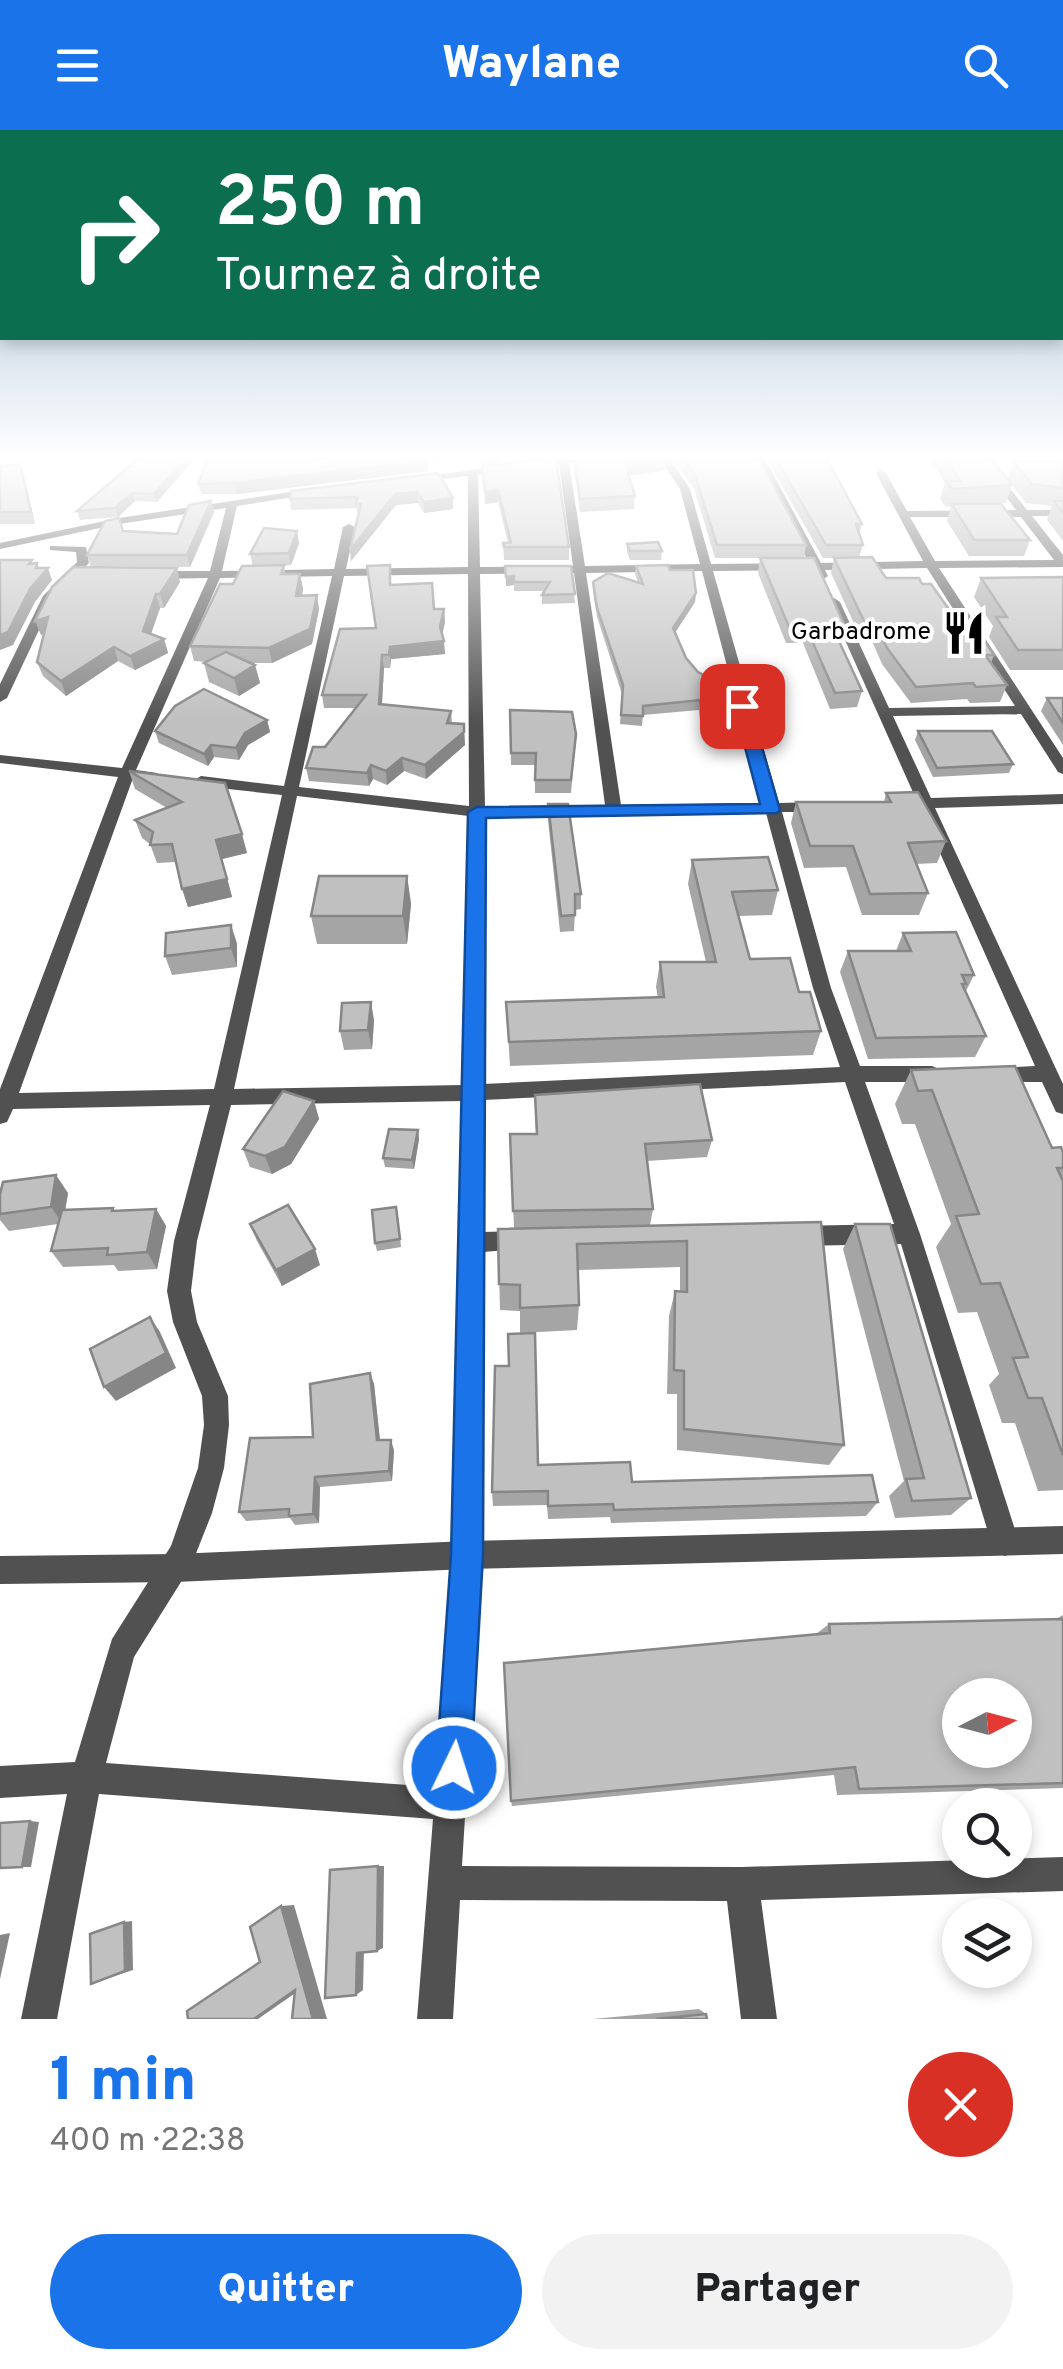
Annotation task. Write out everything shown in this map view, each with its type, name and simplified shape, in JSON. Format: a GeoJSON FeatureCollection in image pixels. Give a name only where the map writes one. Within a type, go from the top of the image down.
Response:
{"type":"FeatureCollection","features":[{"type":"Feature","properties":{"kind":"street"},"geometry":{"type":"LineString","coordinates":[[222,547],[215,575],[126,773],[2,1106],[472,1092],[850,1074],[1048,1074]]}},
{"type":"Feature","properties":{"kind":"street"},"geometry":{"type":"LineString","coordinates":[[39,2019],[88,1777],[118,1659],[139,1617],[175,1568],[208,1479],[216,1394],[192,1343],[180,1291],[184,1251],[210,1158],[220,1097],[345,547]]}},
{"type":"Feature","properties":{"kind":"street"},"geometry":{"type":"LineString","coordinates":[[435,2019],[467,1555],[468,1242],[477,812],[473,547]]}},
{"type":"Feature","properties":{"kind":"street"},"geometry":{"type":"LineString","coordinates":[[577,547],[614,811]]}},
{"type":"Feature","properties":{"kind":"street"},"geometry":{"type":"LineString","coordinates":[[698,547],[850,1074],[909,1234],[1005,1542]]}},
{"type":"Feature","properties":{"kind":"street"},"geometry":{"type":"LineString","coordinates":[[808,547],[1063,1106]]}},
{"type":"Feature","properties":{"kind":"street"},"geometry":{"type":"LineString","coordinates":[[922,547],[1063,769]]}},
{"type":"Feature","properties":{"kind":"street"},"geometry":{"type":"LineString","coordinates":[[0,698],[49,596],[83,562],[85,551],[54,548]]}},
{"type":"Feature","properties":{"kind":"street"},"geometry":{"type":"LineString","coordinates":[[139,575],[1063,563]]}},
{"type":"Feature","properties":{"kind":"street"},"geometry":{"type":"LineString","coordinates":[[70,573],[86,573]]}},
{"type":"Feature","properties":{"kind":"street"},"geometry":{"type":"LineString","coordinates":[[884,712],[1026,710]]}},
{"type":"Feature","properties":{"kind":"street"},"geometry":{"type":"LineString","coordinates":[[0,759],[163,777]]}},
{"type":"Feature","properties":{"kind":"street"},"geometry":{"type":"LineString","coordinates":[[182,779],[477,812],[847,806]]}},
{"type":"Feature","properties":{"kind":"street"},"geometry":{"type":"LineString","coordinates":[[885,804],[1063,799]]}},
{"type":"Feature","properties":{"kind":"street"},"geometry":{"type":"LineString","coordinates":[[775,1236],[909,1234]]}},
{"type":"Feature","properties":{"kind":"street"},"geometry":{"type":"LineString","coordinates":[[468,1242],[545,1240]]}},
{"type":"Feature","properties":{"kind":"street"},"geometry":{"type":"LineString","coordinates":[[0,1570],[1063,1540]]}},
{"type":"Feature","properties":{"kind":"street"},"geometry":{"type":"LineString","coordinates":[[0,1782],[88,1777],[452,1804]]}},
{"type":"Feature","properties":{"kind":"street"},"geometry":{"type":"LineString","coordinates":[[446,1884],[742,1884],[1063,1874]]}},
{"type":"Feature","properties":{"kind":"street"},"geometry":{"type":"LineString","coordinates":[[742,1884],[759,2019]]}},
{"type":"Feature","properties":{"kind":"building"},"geometry":{"type":"Polygon","coordinates":[[[91,547],[190,547],[187,555],[87,555],[91,547]]]}},
{"type":"Feature","properties":{"kind":"building"},"geometry":{"type":"Polygon","coordinates":[[[254,547],[291,547],[289,553],[250,554],[254,547]]]}},
{"type":"Feature","properties":{"kind":"building"},"geometry":{"type":"Polygon","coordinates":[[[628,547],[660,547],[662,551],[630,551],[628,547]]]}},
{"type":"Feature","properties":{"kind":"building"},"geometry":{"type":"Polygon","coordinates":[[[872,557],[886,578],[919,578],[922,584],[931,584],[958,622],[972,622],[994,655],[985,655],[1007,685],[916,687],[887,648],[876,625],[866,625],[834,558],[872,557]]]}},
{"type":"Feature","properties":{"kind":"building"},"geometry":{"type":"Polygon","coordinates":[[[760,558],[814,558],[845,626],[832,626],[862,691],[835,693],[806,627],[789,627],[760,558]]]}},
{"type":"Feature","properties":{"kind":"building"},"geometry":{"type":"Polygon","coordinates":[[[0,560],[32,560],[29,564],[37,563],[36,568],[48,568],[30,589],[8,632],[0,635],[0,560]]]}},
{"type":"Feature","properties":{"kind":"building"},"geometry":{"type":"Polygon","coordinates":[[[284,565],[281,574],[300,574],[296,596],[317,595],[310,629],[269,648],[190,646],[220,584],[233,584],[242,566],[284,565]]]}},
{"type":"Feature","properties":{"kind":"building"},"geometry":{"type":"Polygon","coordinates":[[[390,565],[390,585],[432,583],[434,609],[444,609],[440,627],[444,641],[390,647],[389,655],[382,655],[379,704],[451,711],[447,723],[464,724],[464,732],[425,765],[402,758],[386,771],[371,765],[367,773],[306,768],[313,747],[325,747],[366,695],[322,695],[340,629],[376,628],[367,566],[390,565]]]}},
{"type":"Feature","properties":{"kind":"building"},"geometry":{"type":"Polygon","coordinates":[[[668,565],[670,570],[693,570],[696,593],[673,628],[686,658],[698,672],[726,687],[730,712],[702,712],[700,700],[643,706],[643,716],[621,715],[623,685],[597,608],[593,582],[608,573],[643,584],[636,566],[668,565]]]}},
{"type":"Feature","properties":{"kind":"building"},"geometry":{"type":"Polygon","coordinates":[[[505,566],[571,566],[575,594],[542,595],[550,582],[514,582],[514,576],[506,577],[505,566]]]}},
{"type":"Feature","properties":{"kind":"building"},"geometry":{"type":"Polygon","coordinates":[[[73,567],[177,568],[160,594],[156,594],[143,631],[164,639],[130,656],[114,647],[61,681],[37,662],[48,617],[35,621],[52,587],[73,567]]]}},
{"type":"Feature","properties":{"kind":"building"},"geometry":{"type":"Polygon","coordinates":[[[1063,577],[1063,650],[1018,650],[996,617],[1007,617],[981,578],[1063,577]]]}},
{"type":"Feature","properties":{"kind":"building"},"geometry":{"type":"Polygon","coordinates":[[[226,652],[255,665],[234,678],[204,663],[226,652]]]}},
{"type":"Feature","properties":{"kind":"building"},"geometry":{"type":"Polygon","coordinates":[[[204,689],[267,720],[245,733],[236,748],[211,745],[204,754],[155,731],[175,706],[204,689]]]}},
{"type":"Feature","properties":{"kind":"building"},"geometry":{"type":"Polygon","coordinates":[[[1047,698],[1063,698],[1063,723],[1047,698]]]}},
{"type":"Feature","properties":{"kind":"building"},"geometry":{"type":"Polygon","coordinates":[[[510,710],[572,712],[576,734],[571,780],[535,780],[536,753],[511,753],[510,710]]]}},
{"type":"Feature","properties":{"kind":"building"},"geometry":{"type":"Polygon","coordinates":[[[918,731],[992,731],[1013,764],[937,768],[918,731]]]}},
{"type":"Feature","properties":{"kind":"building"},"geometry":{"type":"Polygon","coordinates":[[[129,771],[225,783],[242,834],[216,840],[227,879],[182,889],[172,844],[150,845],[153,832],[135,820],[182,802],[129,771]]]}},
{"type":"Feature","properties":{"kind":"building"},"geometry":{"type":"Polygon","coordinates":[[[918,792],[946,841],[908,843],[928,893],[870,894],[853,846],[810,846],[796,802],[891,802],[886,793],[918,792]]]}},
{"type":"Feature","properties":{"kind":"building"},"geometry":{"type":"Polygon","coordinates":[[[548,804],[568,804],[581,894],[575,894],[575,915],[561,916],[548,804]]]}},
{"type":"Feature","properties":{"kind":"building"},"geometry":{"type":"Polygon","coordinates":[[[768,857],[778,890],[732,892],[750,959],[790,958],[799,992],[810,992],[821,1031],[509,1042],[506,1002],[664,997],[660,962],[716,962],[692,860],[768,857]]]}},
{"type":"Feature","properties":{"kind":"building"},"geometry":{"type":"Polygon","coordinates":[[[319,876],[407,876],[403,916],[311,916],[319,876]]]}},
{"type":"Feature","properties":{"kind":"building"},"geometry":{"type":"Polygon","coordinates":[[[231,925],[231,948],[165,956],[166,933],[231,925]]]}},
{"type":"Feature","properties":{"kind":"building"},"geometry":{"type":"Polygon","coordinates":[[[956,932],[974,975],[962,975],[966,984],[962,984],[986,1036],[876,1038],[848,951],[911,951],[903,933],[956,932]]]}},
{"type":"Feature","properties":{"kind":"building"},"geometry":{"type":"Polygon","coordinates":[[[371,1002],[368,1030],[340,1031],[342,1003],[371,1002]]]}},
{"type":"Feature","properties":{"kind":"building"},"geometry":{"type":"Polygon","coordinates":[[[1015,1066],[1052,1148],[1061,1147],[1063,1152],[1063,1168],[1057,1168],[1063,1181],[1063,1455],[1042,1398],[1028,1398],[1013,1358],[1028,1357],[1000,1283],[981,1284],[956,1216],[979,1214],[932,1090],[918,1091],[911,1070],[1015,1066]]]}},
{"type":"Feature","properties":{"kind":"building"},"geometry":{"type":"Polygon","coordinates":[[[700,1084],[712,1140],[645,1144],[653,1209],[513,1211],[510,1134],[537,1134],[535,1095],[700,1084]]]}},
{"type":"Feature","properties":{"kind":"building"},"geometry":{"type":"Polygon","coordinates":[[[283,1091],[314,1101],[285,1147],[265,1156],[243,1149],[283,1091]]]}},
{"type":"Feature","properties":{"kind":"building"},"geometry":{"type":"Polygon","coordinates":[[[389,1129],[418,1130],[412,1160],[383,1158],[389,1129]]]}},
{"type":"Feature","properties":{"kind":"building"},"geometry":{"type":"Polygon","coordinates":[[[56,1175],[51,1207],[0,1214],[3,1182],[56,1175]]]}},
{"type":"Feature","properties":{"kind":"building"},"geometry":{"type":"Polygon","coordinates":[[[288,1205],[315,1249],[276,1270],[250,1224],[288,1205]]]}},
{"type":"Feature","properties":{"kind":"building"},"geometry":{"type":"Polygon","coordinates":[[[396,1207],[400,1239],[375,1243],[372,1210],[396,1207]]]}},
{"type":"Feature","properties":{"kind":"building"},"geometry":{"type":"Polygon","coordinates":[[[113,1208],[112,1211],[156,1209],[147,1252],[107,1255],[108,1248],[51,1251],[62,1210],[113,1208]]]}},
{"type":"Feature","properties":{"kind":"building"},"geometry":{"type":"Polygon","coordinates":[[[821,1222],[844,1445],[684,1429],[684,1371],[674,1370],[675,1291],[687,1292],[687,1241],[577,1244],[579,1305],[520,1308],[520,1285],[499,1284],[498,1229],[821,1222]]]}},
{"type":"Feature","properties":{"kind":"building"},"geometry":{"type":"Polygon","coordinates":[[[855,1224],[890,1224],[971,1498],[912,1501],[906,1479],[924,1478],[855,1224]]]}},
{"type":"Feature","properties":{"kind":"building"},"geometry":{"type":"Polygon","coordinates":[[[150,1317],[166,1353],[104,1387],[90,1349],[150,1317]]]}},
{"type":"Feature","properties":{"kind":"building"},"geometry":{"type":"Polygon","coordinates":[[[535,1333],[538,1465],[630,1462],[632,1482],[872,1475],[878,1502],[614,1510],[613,1504],[548,1506],[548,1491],[492,1492],[495,1366],[509,1366],[508,1334],[535,1333]]]}},
{"type":"Feature","properties":{"kind":"building"},"geometry":{"type":"Polygon","coordinates":[[[370,1373],[377,1440],[391,1440],[389,1471],[315,1477],[313,1514],[289,1516],[289,1509],[239,1512],[250,1438],[313,1437],[310,1384],[370,1373]]]}},
{"type":"Feature","properties":{"kind":"building"},"geometry":{"type":"Polygon","coordinates":[[[1063,1619],[1063,1783],[859,1789],[855,1767],[511,1801],[504,1663],[830,1633],[829,1624],[1063,1619]]]}},
{"type":"Feature","properties":{"kind":"building"},"geometry":{"type":"Polygon","coordinates":[[[30,1821],[22,1867],[0,1868],[0,1823],[30,1821]]]}},
{"type":"Feature","properties":{"kind":"building"},"geometry":{"type":"Polygon","coordinates":[[[378,1866],[377,1951],[357,1953],[356,1995],[325,1998],[330,1870],[378,1866]]]}},
{"type":"Feature","properties":{"kind":"building"},"geometry":{"type":"Polygon","coordinates":[[[281,1906],[313,2019],[292,2019],[295,1990],[254,2019],[188,2019],[187,2011],[260,1962],[250,1927],[281,1906]]]}},
{"type":"Feature","properties":{"kind":"building"},"geometry":{"type":"Polygon","coordinates":[[[124,1922],[125,1971],[91,1984],[90,1934],[124,1922]]]}},
{"type":"Feature","properties":{"kind":"building"},"geometry":{"type":"Polygon","coordinates":[[[706,2014],[707,2019],[656,2019],[706,2014]]]}},
{"type":"Feature","properties":{"kind":"place","name":"Garbadrome"},"geometry":{"type":"Point","coordinates":[964,633]}},
{"type":"Feature","properties":{"kind":"route"},"geometry":{"type":"LineString","coordinates":[[454,1768],[467,1555],[468,1242],[477,812],[771,810],[742,706]]}}]}
